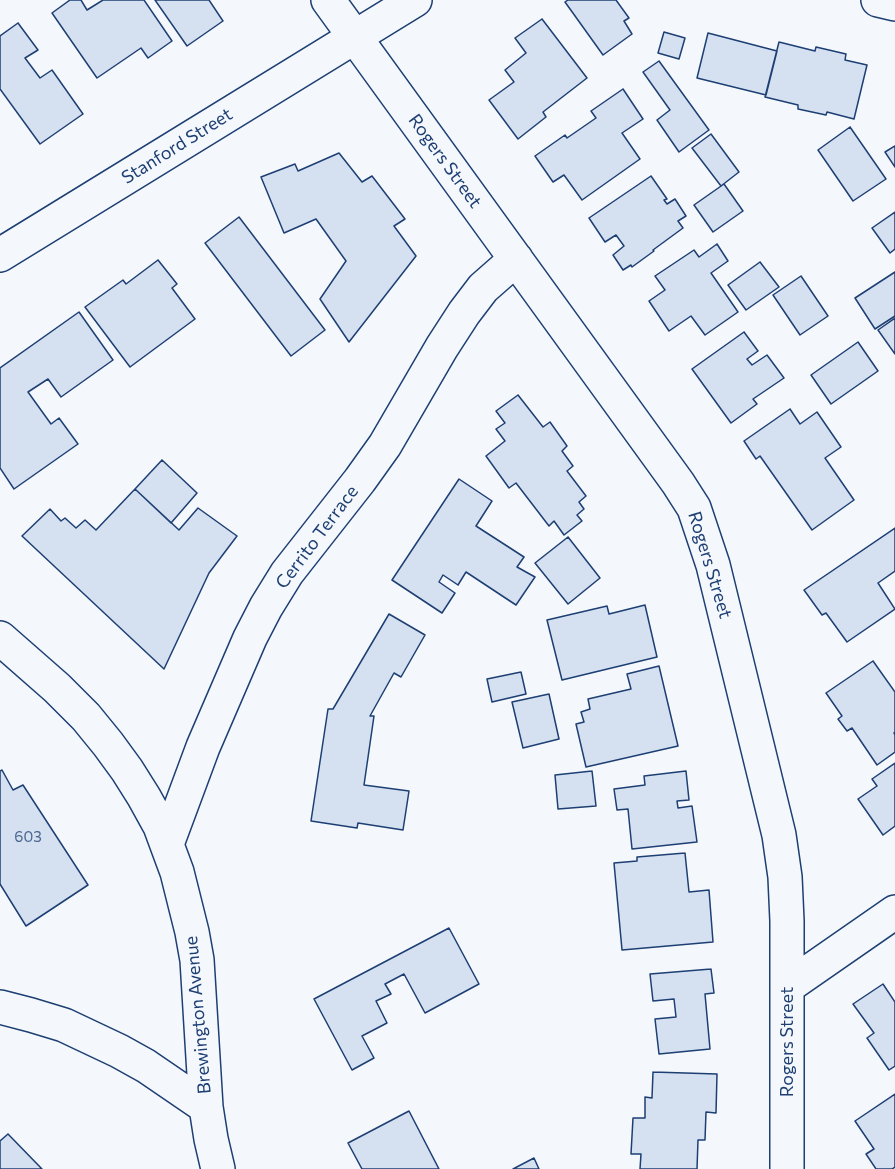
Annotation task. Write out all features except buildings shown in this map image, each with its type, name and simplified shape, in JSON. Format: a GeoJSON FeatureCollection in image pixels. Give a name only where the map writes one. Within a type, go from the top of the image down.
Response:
{"type":"FeatureCollection","features":[{"type":"Feature","properties":{"kind":"street","name":"Rogers Street"},"geometry":{"type":"LineString","coordinates":[[328,0],[694,508],[713,565],[779,835],[787,921],[787,1169]]}},
{"type":"Feature","properties":{"kind":"street","name":"Stanford Street"},"geometry":{"type":"LineString","coordinates":[[0,255],[415,0]]}},
{"type":"Feature","properties":{"kind":"street"},"geometry":{"type":"LineString","coordinates":[[878,0],[895,4]]}},
{"type":"Feature","properties":{"kind":"street","name":"Cerrito Terrace"},"geometry":{"type":"LineString","coordinates":[[167,844],[203,747],[250,638],[266,607],[287,573],[385,445],[464,313],[483,288],[516,259]]}},
{"type":"Feature","properties":{"kind":"street","name":"Brewington Avenue"},"geometry":{"type":"LineString","coordinates":[[0,638],[86,717],[108,744],[144,797],[160,826],[177,872],[197,960],[206,1107],[218,1169]]}},
{"type":"Feature","properties":{"kind":"street"},"geometry":{"type":"LineString","coordinates":[[787,987],[895,912]]}},
{"type":"Feature","properties":{"kind":"street"},"geometry":{"type":"LineString","coordinates":[[0,1007],[32,1014],[64,1025],[119,1051],[146,1066],[206,1107]]}}]}
